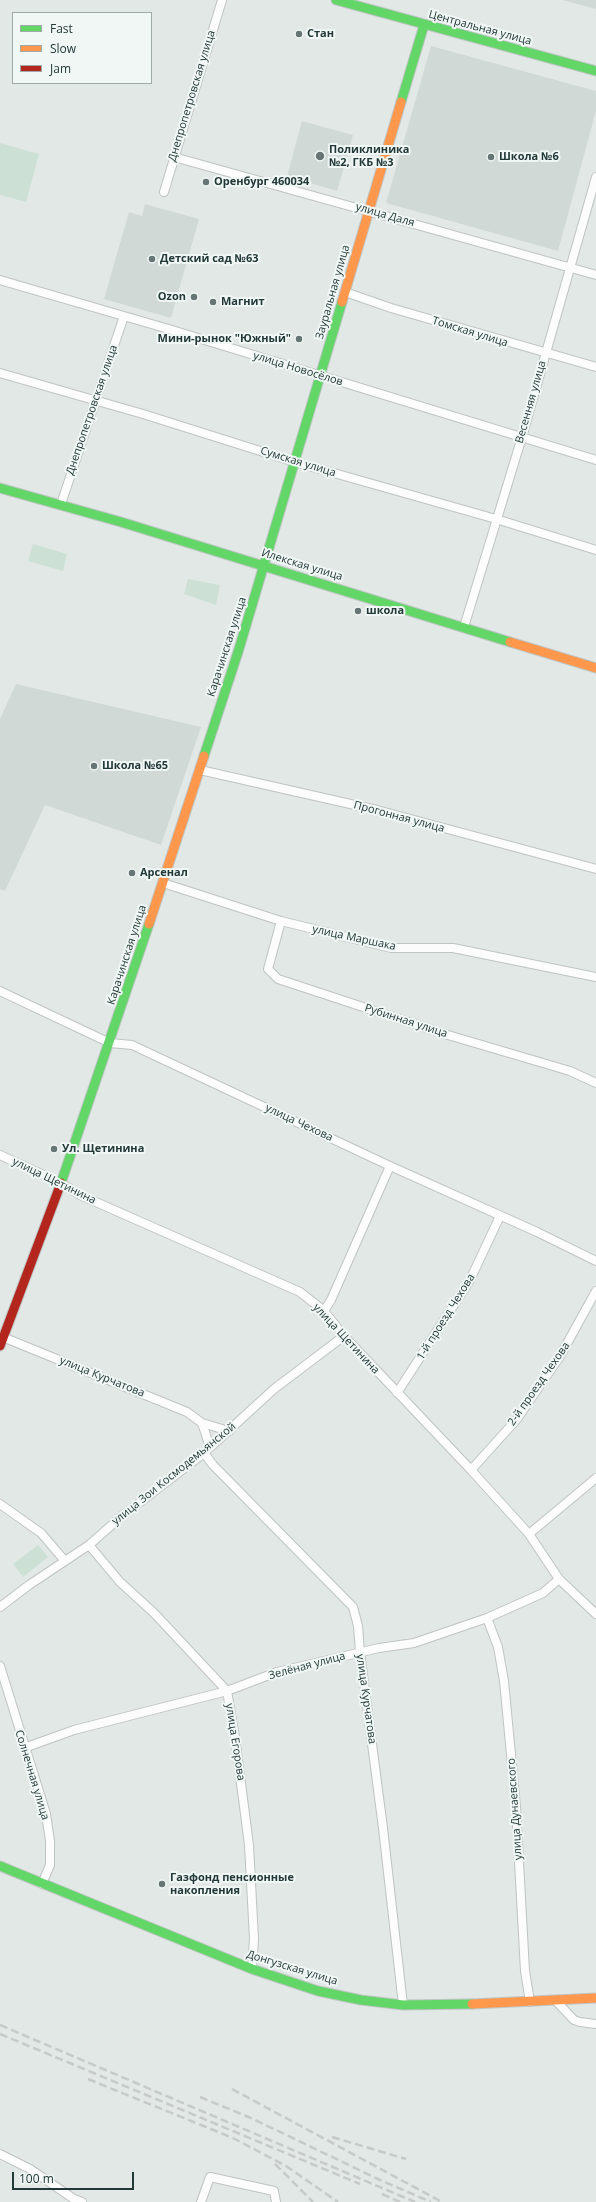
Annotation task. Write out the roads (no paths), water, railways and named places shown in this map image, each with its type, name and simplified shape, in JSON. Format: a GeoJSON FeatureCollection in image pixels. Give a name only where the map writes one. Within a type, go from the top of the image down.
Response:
{"type":"FeatureCollection","features":[{"type":"Feature","properties":{"kind":"main road","name":"Центральная улица"},"geometry":{"type":"LineString","coordinates":[[336,0],[596,71]]}},
{"type":"Feature","properties":{"kind":"main road","name":"Зауральная улица"},"geometry":{"type":"LineString","coordinates":[[265,567],[424,25]]}},
{"type":"Feature","properties":{"kind":"main road","name":"Илекская улица"},"geometry":{"type":"LineString","coordinates":[[0,488],[61,504],[596,668]]}},
{"type":"Feature","properties":{"kind":"main road","name":"Карачинская улица"},"geometry":{"type":"LineString","coordinates":[[1,1340],[61,1183],[110,1042],[265,567]]}},
{"type":"Feature","properties":{"kind":"main road","name":"Донгузская улица"},"geometry":{"type":"LineString","coordinates":[[0,1866],[252,1969],[318,1991],[361,2000],[403,2005],[530,2002],[596,1998]]}},
{"type":"Feature","properties":{"kind":"street","name":"Днепропетровская улица"},"geometry":{"type":"LineString","coordinates":[[164,192],[222,0]]}},
{"type":"Feature","properties":{"kind":"street","name":"улица Даля"},"geometry":{"type":"LineString","coordinates":[[174,157],[569,266],[596,275]]}},
{"type":"Feature","properties":{"kind":"street","name":"Весенняя улица"},"geometry":{"type":"LineString","coordinates":[[464,627],[522,437],[569,266],[596,177]]}},
{"type":"Feature","properties":{"kind":"street","name":"улица Новосёлов"},"geometry":{"type":"LineString","coordinates":[[0,280],[124,316],[596,460]]}},
{"type":"Feature","properties":{"kind":"street","name":"Томская улица"},"geometry":{"type":"LineString","coordinates":[[345,292],[391,308],[546,354],[596,367]]}},
{"type":"Feature","properties":{"kind":"street","name":"Днепропетровская улица"},"geometry":{"type":"LineString","coordinates":[[61,504],[94,401],[124,316]]}},
{"type":"Feature","properties":{"kind":"street","name":"Сумская улица"},"geometry":{"type":"LineString","coordinates":[[0,373],[143,414],[295,462],[496,519],[596,550]]}},
{"type":"Feature","properties":{"kind":"street","name":"Прогонная улица"},"geometry":{"type":"LineString","coordinates":[[200,770],[377,810],[596,869]]}},
{"type":"Feature","properties":{"kind":"street","name":"улица Маршака"},"geometry":{"type":"LineString","coordinates":[[163,883],[281,921],[391,948],[453,948],[520,960],[596,977]]}},
{"type":"Feature","properties":{"kind":"street","name":"Рубинная улица"},"geometry":{"type":"LineString","coordinates":[[281,921],[268,969],[278,979],[448,1035],[570,1071],[596,1083]]}},
{"type":"Feature","properties":{"kind":"street","name":"улица Чехова"},"geometry":{"type":"LineString","coordinates":[[0,991],[110,1042],[132,1045],[390,1166],[537,1232],[596,1261]]}},
{"type":"Feature","properties":{"kind":"street","name":"улица Щетинина"},"geometry":{"type":"LineString","coordinates":[[0,1155],[61,1183],[80,1195],[300,1292],[324,1311],[344,1336],[471,1470],[529,1534],[560,1579],[596,1614]]}},
{"type":"Feature","properties":{"kind":"street"},"geometry":{"type":"LineString","coordinates":[[324,1311],[331,1300],[390,1166]]}},
{"type":"Feature","properties":{"kind":"street","name":"1-й проезд Чехова"},"geometry":{"type":"LineString","coordinates":[[397,1393],[470,1280],[500,1216]]}},
{"type":"Feature","properties":{"kind":"street","name":"2-й проезд Чехова"},"geometry":{"type":"LineString","coordinates":[[471,1470],[517,1419],[559,1358],[596,1291]]}},
{"type":"Feature","properties":{"kind":"street","name":"улица Зои Космодемьянской"},"geometry":{"type":"LineString","coordinates":[[0,1607],[89,1545],[122,1516],[207,1450],[274,1389],[344,1336]]}},
{"type":"Feature","properties":{"kind":"street","name":"улица Курчатова"},"geometry":{"type":"LineString","coordinates":[[1,1340],[187,1412],[202,1423],[229,1431]]}},
{"type":"Feature","properties":{"kind":"street","name":"улица Курчатова"},"geometry":{"type":"LineString","coordinates":[[202,1423],[207,1450],[213,1465],[353,1607],[358,1626],[403,2005]]}},
{"type":"Feature","properties":{"kind":"street"},"geometry":{"type":"LineString","coordinates":[[529,1534],[596,1478]]}},
{"type":"Feature","properties":{"kind":"street"},"geometry":{"type":"LineString","coordinates":[[0,1504],[41,1533],[65,1561]]}},
{"type":"Feature","properties":{"kind":"street","name":"улица Егорова"},"geometry":{"type":"LineString","coordinates":[[89,1545],[120,1582],[154,1613],[227,1691],[235,1737],[249,1845],[254,1938],[252,1969]]}},
{"type":"Feature","properties":{"kind":"street","name":"Зелёная улица"},"geometry":{"type":"LineString","coordinates":[[24,1748],[74,1730],[227,1691],[277,1672],[360,1652],[414,1643],[487,1618],[543,1593],[560,1579]]}},
{"type":"Feature","properties":{"kind":"street","name":"улица Дунаевского"},"geometry":{"type":"LineString","coordinates":[[487,1618],[498,1647],[504,1681],[516,1807],[525,1971],[530,2002]]}},
{"type":"Feature","properties":{"kind":"street","name":"Солнечная улица"},"geometry":{"type":"LineString","coordinates":[[0,1666],[24,1748],[46,1814],[50,1841],[50,1865],[42,1884]]}},
{"type":"Feature","properties":{"kind":"street"},"geometry":{"type":"LineString","coordinates":[[556,2001],[574,2020],[596,2024]]}},
{"type":"Feature","properties":{"kind":"street"},"geometry":{"type":"LineString","coordinates":[[0,2154],[30,2169],[76,2201]]}},
{"type":"Feature","properties":{"kind":"street"},"geometry":{"type":"LineString","coordinates":[[201,2202],[210,2177],[274,2191],[276,2202]]}},
{"type":"Feature","properties":{"kind":"railway"},"geometry":{"type":"LineString","coordinates":[[0,2025],[415,2202]]}},
{"type":"Feature","properties":{"kind":"railway"},"geometry":{"type":"LineString","coordinates":[[0,2034],[360,2184]]}},
{"type":"Feature","properties":{"kind":"railway"},"geometry":{"type":"LineString","coordinates":[[88,2079],[233,2138],[286,2166],[338,2202]]}},
{"type":"Feature","properties":{"kind":"railway"},"geometry":{"type":"LineString","coordinates":[[232,2089],[442,2202]]}},
{"type":"Feature","properties":{"kind":"railway"},"geometry":{"type":"LineString","coordinates":[[200,2097],[251,2118],[380,2180],[431,2202]]}},
{"type":"Feature","properties":{"kind":"railway"},"geometry":{"type":"LineString","coordinates":[[332,2137],[406,2159]]}},
{"type":"Feature","properties":{"kind":"railway"},"geometry":{"type":"LineString","coordinates":[[275,2164],[313,2202]]}},
{"type":"Feature","properties":{"kind":"railway"},"geometry":{"type":"LineString","coordinates":[[382,2194],[400,2202]]}},
{"type":"Feature","properties":{"kind":"place","name":"Стан"},"geometry":{"type":"Point","coordinates":[299,34]}},
{"type":"Feature","properties":{"kind":"place","name":"Поликлиника №2, ГКБ №3"},"geometry":{"type":"Point","coordinates":[320,156]}},
{"type":"Feature","properties":{"kind":"place","name":"Школа №6"},"geometry":{"type":"Point","coordinates":[491,157]}},
{"type":"Feature","properties":{"kind":"place","name":"Оренбург 460034"},"geometry":{"type":"Point","coordinates":[206,182]}},
{"type":"Feature","properties":{"kind":"place","name":"Детский сад №63"},"geometry":{"type":"Point","coordinates":[152,259]}},
{"type":"Feature","properties":{"kind":"place","name":"Ozon"},"geometry":{"type":"Point","coordinates":[194,297]}},
{"type":"Feature","properties":{"kind":"place","name":"Магнит"},"geometry":{"type":"Point","coordinates":[213,302]}},
{"type":"Feature","properties":{"kind":"place","name":"Мини-рынок \"Южный\""},"geometry":{"type":"Point","coordinates":[299,339]}},
{"type":"Feature","properties":{"kind":"place","name":"школа"},"geometry":{"type":"Point","coordinates":[358,611]}},
{"type":"Feature","properties":{"kind":"place","name":"Школа №65"},"geometry":{"type":"Point","coordinates":[94,766]}},
{"type":"Feature","properties":{"kind":"place","name":"Арсенал"},"geometry":{"type":"Point","coordinates":[132,873]}},
{"type":"Feature","properties":{"kind":"place","name":"Ул. Щетинина"},"geometry":{"type":"Point","coordinates":[54,1149]}},
{"type":"Feature","properties":{"kind":"place","name":"Газфонд пенсионные накопления"},"geometry":{"type":"Point","coordinates":[162,1884]}}]}
